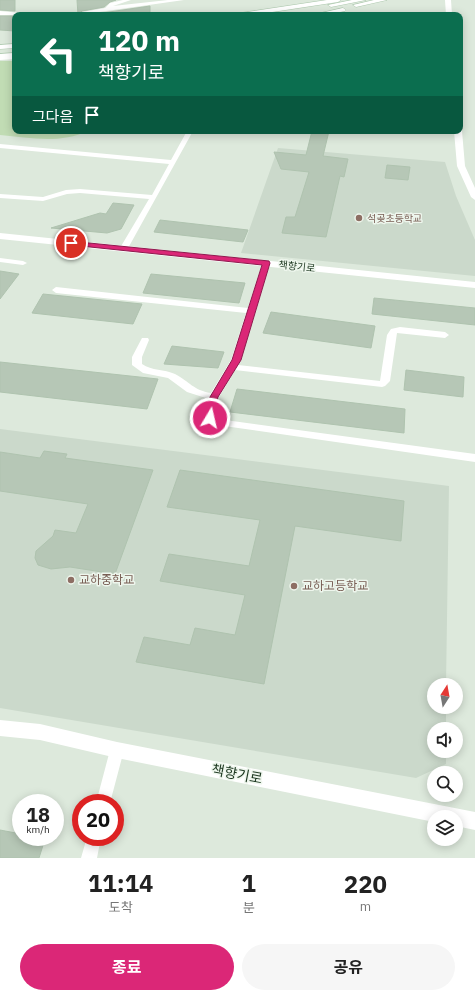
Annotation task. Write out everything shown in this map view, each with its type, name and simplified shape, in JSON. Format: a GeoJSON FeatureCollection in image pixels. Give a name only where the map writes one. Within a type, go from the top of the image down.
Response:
{"type":"FeatureCollection","features":[{"type":"Feature","properties":{"kind":"street"},"geometry":{"type":"LineString","coordinates":[[260,12],[338,0]]}},
{"type":"Feature","properties":{"kind":"street"},"geometry":{"type":"LineString","coordinates":[[290,12],[363,0]]}},
{"type":"Feature","properties":{"kind":"street"},"geometry":{"type":"LineString","coordinates":[[308,12],[384,0]]}},
{"type":"Feature","properties":{"kind":"street"},"geometry":{"type":"LineString","coordinates":[[330,12],[391,0]]}},
{"type":"Feature","properties":{"kind":"street"},"geometry":{"type":"LineString","coordinates":[[448,0],[449,12]]}},
{"type":"Feature","properties":{"kind":"street"},"geometry":{"type":"LineString","coordinates":[[0,43],[12,42]]}},
{"type":"Feature","properties":{"kind":"street"},"geometry":{"type":"LineString","coordinates":[[0,47],[12,46]]}},
{"type":"Feature","properties":{"kind":"street"},"geometry":{"type":"LineString","coordinates":[[0,52],[12,51]]}},
{"type":"Feature","properties":{"kind":"street"},"geometry":{"type":"LineString","coordinates":[[0,57],[12,56]]}},
{"type":"Feature","properties":{"kind":"street"},"geometry":{"type":"LineString","coordinates":[[458,134],[461,166],[475,197]]}},
{"type":"Feature","properties":{"kind":"street","name":"책향기로"},"geometry":{"type":"LineString","coordinates":[[0,236],[475,285]]}},
{"type":"Feature","properties":{"kind":"street","name":"책향기로"},"geometry":{"type":"LineString","coordinates":[[0,728],[40,732],[117,750],[475,821]]}},
{"type":"Feature","properties":{"kind":"lane"},"geometry":{"type":"LineString","coordinates":[[108,10],[108,6],[112,4],[129,0]]}},
{"type":"Feature","properties":{"kind":"lane"},"geometry":{"type":"LineString","coordinates":[[85,12],[181,0]]}},
{"type":"Feature","properties":{"kind":"lane"},"geometry":{"type":"LineString","coordinates":[[0,13],[12,14]]}},
{"type":"Feature","properties":{"kind":"lane"},"geometry":{"type":"LineString","coordinates":[[124,248],[154,198],[188,134]]}},
{"type":"Feature","properties":{"kind":"lane"},"geometry":{"type":"LineString","coordinates":[[0,146],[173,162]]}},
{"type":"Feature","properties":{"kind":"lane"},"geometry":{"type":"LineString","coordinates":[[0,196],[43,199],[66,192],[80,191],[154,198]]}},
{"type":"Feature","properties":{"kind":"lane"},"geometry":{"type":"LineString","coordinates":[[0,260],[23,263]]}},
{"type":"Feature","properties":{"kind":"lane"},"geometry":{"type":"LineString","coordinates":[[266,263],[236,360],[214,397],[210,418],[224,423],[475,458]]}},
{"type":"Feature","properties":{"kind":"lane"},"geometry":{"type":"LineString","coordinates":[[56,290],[252,311]]}},
{"type":"Feature","properties":{"kind":"lane"},"geometry":{"type":"LineString","coordinates":[[232,367],[382,384],[385,381],[391,336],[394,331],[400,330],[445,335]]}},
{"type":"Feature","properties":{"kind":"lane"},"geometry":{"type":"LineString","coordinates":[[145,340],[137,357],[137,365],[146,371],[171,376],[190,390],[199,394],[214,397]]}},
{"type":"Feature","properties":{"kind":"lane"},"geometry":{"type":"LineString","coordinates":[[105,794],[117,750]]}},
{"type":"Feature","properties":{"kind":"lane"},"geometry":{"type":"LineString","coordinates":[[89,858],[92,846]]}},
{"type":"Feature","properties":{"kind":"shaded area","name":"석곶초등학교"},"geometry":{"type":"Polygon","coordinates":[[[278,148],[445,162],[456,196],[475,240],[475,276],[241,253],[278,148]]]}},
{"type":"Feature","properties":{"kind":"shaded area","name":"교하고등학교"},"geometry":{"type":"Polygon","coordinates":[[[0,429],[449,486],[446,678],[427,678],[427,714],[446,714],[446,722],[427,722],[427,758],[446,758],[446,764],[442,766],[427,766],[427,773],[416,778],[0,708],[0,429]]]}},
{"type":"Feature","properties":{"kind":"green space"},"geometry":{"type":"Polygon","coordinates":[[[0,61],[12,61],[12,134],[80,134],[67,138],[56,139],[0,135],[0,61]]]}},
{"type":"Feature","properties":{"kind":"building"},"geometry":{"type":"Polygon","coordinates":[[[0,0],[15,0],[15,11],[0,10],[0,0]]]}},
{"type":"Feature","properties":{"kind":"building"},"geometry":{"type":"Polygon","coordinates":[[[77,0],[116,0],[110,2],[104,7],[78,12],[77,0]]]}},
{"type":"Feature","properties":{"kind":"building"},"geometry":{"type":"Polygon","coordinates":[[[150,6],[150,12],[109,12],[150,6]]]}},
{"type":"Feature","properties":{"kind":"building"},"geometry":{"type":"Polygon","coordinates":[[[0,16],[12,16],[12,31],[0,30],[0,16]]]}},
{"type":"Feature","properties":{"kind":"building"},"geometry":{"type":"Polygon","coordinates":[[[311,134],[328,134],[323,156],[348,159],[344,177],[340,176],[326,237],[282,233],[286,217],[295,217],[309,172],[281,169],[274,152],[306,155],[311,134]]]}},
{"type":"Feature","properties":{"kind":"building"},"geometry":{"type":"Polygon","coordinates":[[[387,165],[410,167],[408,180],[385,178],[387,165]]]}},
{"type":"Feature","properties":{"kind":"building"},"geometry":{"type":"Polygon","coordinates":[[[113,203],[134,205],[121,229],[107,233],[51,228],[100,213],[106,214],[113,203]]]}},
{"type":"Feature","properties":{"kind":"building"},"geometry":{"type":"Polygon","coordinates":[[[160,220],[248,230],[243,242],[154,232],[160,220]]]}},
{"type":"Feature","properties":{"kind":"building"},"geometry":{"type":"Polygon","coordinates":[[[0,271],[19,274],[0,299],[0,271]]]}},
{"type":"Feature","properties":{"kind":"building"},"geometry":{"type":"Polygon","coordinates":[[[151,274],[245,283],[239,303],[143,293],[151,274]]]}},
{"type":"Feature","properties":{"kind":"building"},"geometry":{"type":"Polygon","coordinates":[[[43,294],[142,304],[133,324],[32,313],[43,294]]]}},
{"type":"Feature","properties":{"kind":"building"},"geometry":{"type":"Polygon","coordinates":[[[374,298],[475,308],[475,325],[372,314],[374,298]]]}},
{"type":"Feature","properties":{"kind":"building"},"geometry":{"type":"Polygon","coordinates":[[[271,312],[375,326],[371,348],[263,333],[271,312]]]}},
{"type":"Feature","properties":{"kind":"building"},"geometry":{"type":"Polygon","coordinates":[[[172,346],[224,352],[218,368],[164,364],[172,346]]]}},
{"type":"Feature","properties":{"kind":"building"},"geometry":{"type":"Polygon","coordinates":[[[0,362],[158,379],[147,409],[0,392],[0,362]]]}},
{"type":"Feature","properties":{"kind":"building"},"geometry":{"type":"Polygon","coordinates":[[[406,370],[464,377],[463,397],[404,390],[406,370]]]}},
{"type":"Feature","properties":{"kind":"building"},"geometry":{"type":"Polygon","coordinates":[[[237,389],[405,409],[404,433],[230,412],[237,389]]]}},
{"type":"Feature","properties":{"kind":"building"},"geometry":{"type":"Polygon","coordinates":[[[44,451],[67,454],[65,458],[153,470],[115,574],[70,567],[51,569],[38,565],[35,558],[36,551],[53,536],[55,530],[76,533],[88,504],[0,491],[0,452],[40,458],[44,451]]]}},
{"type":"Feature","properties":{"kind":"building"},"geometry":{"type":"Polygon","coordinates":[[[180,470],[404,501],[401,541],[295,526],[264,684],[136,662],[144,637],[190,645],[195,628],[235,635],[245,595],[160,581],[169,554],[249,566],[260,520],[167,507],[180,470]]]}},
{"type":"Feature","properties":{"kind":"building"},"geometry":{"type":"Polygon","coordinates":[[[0,830],[12,832],[12,846],[43,846],[39,858],[0,858],[0,830]]]}},
{"type":"Feature","properties":{"kind":"place","name":"석곶초등학교"},"geometry":{"type":"Point","coordinates":[359,218]}},
{"type":"Feature","properties":{"kind":"place","name":"교하중학교"},"geometry":{"type":"Point","coordinates":[71,580]}},
{"type":"Feature","properties":{"kind":"place","name":"교하고등학교"},"geometry":{"type":"Point","coordinates":[294,586]}},
{"type":"Feature","properties":{"kind":"route"},"geometry":{"type":"LineString","coordinates":[[71,243],[266,263],[236,360],[214,397],[210,418]]}}]}
